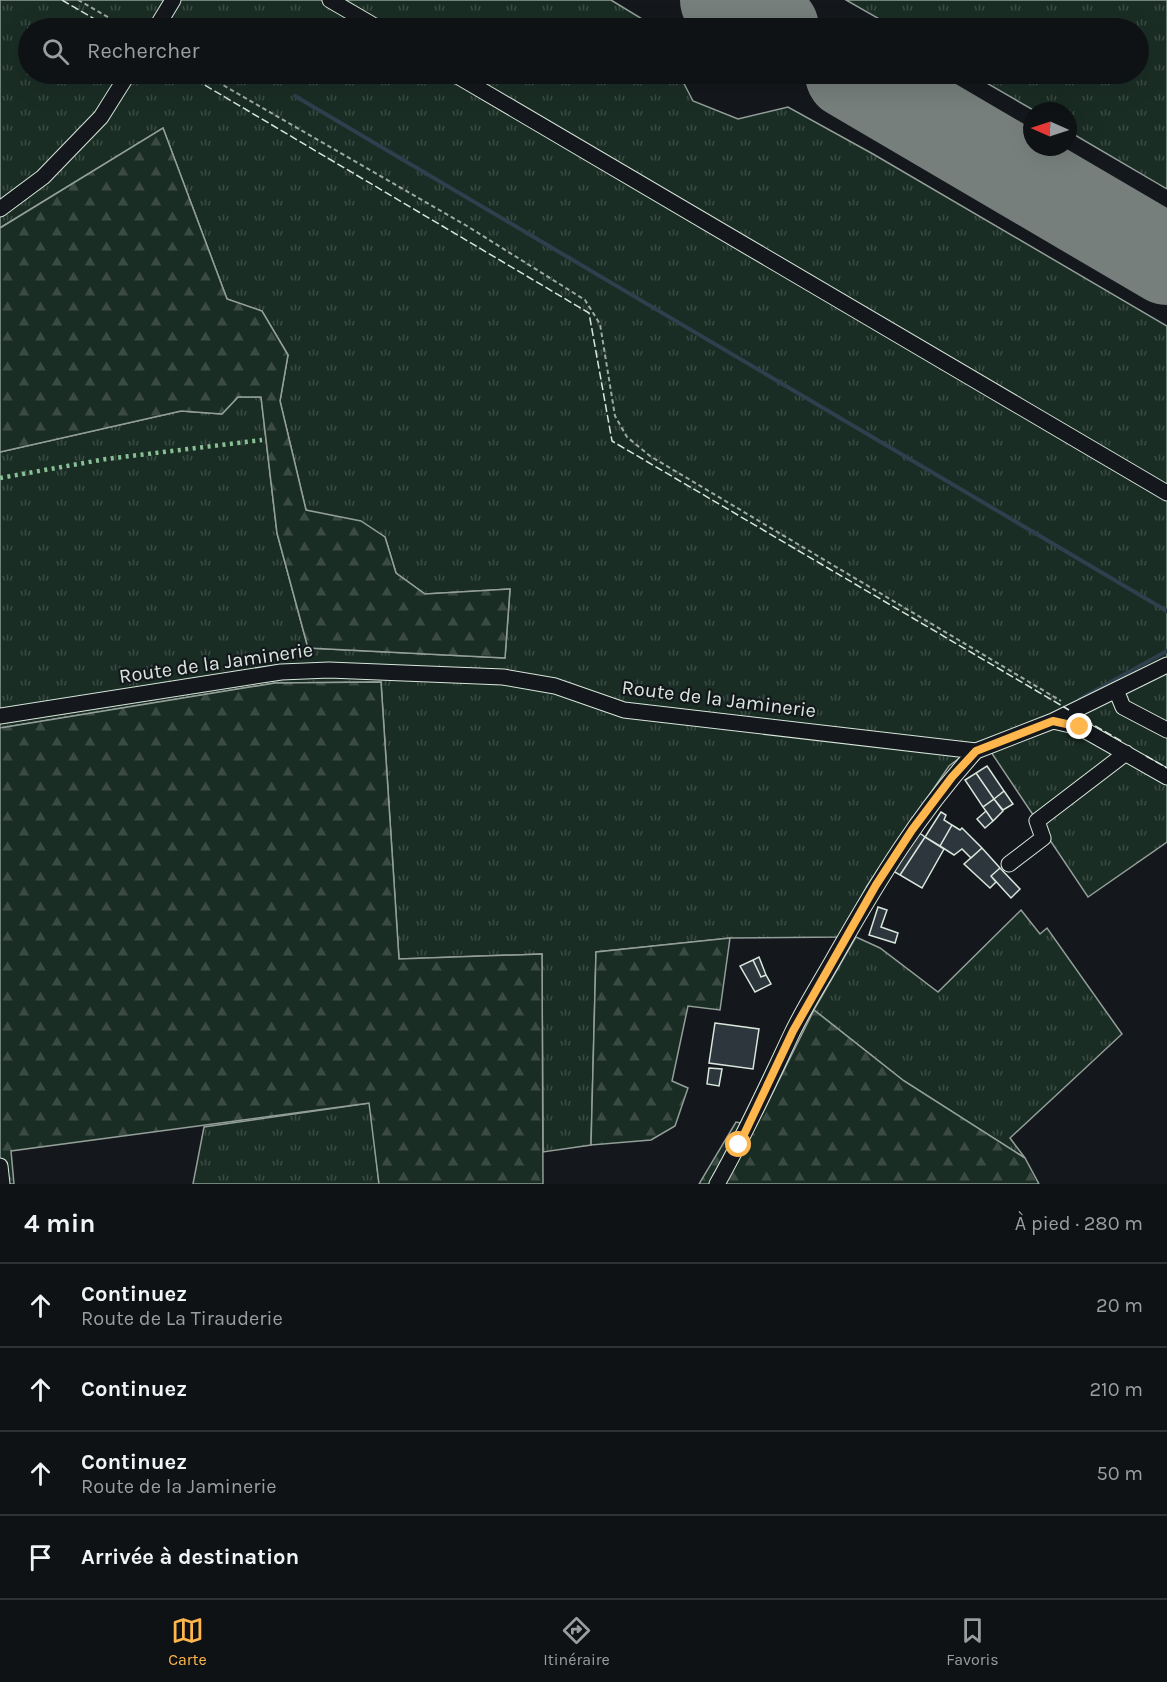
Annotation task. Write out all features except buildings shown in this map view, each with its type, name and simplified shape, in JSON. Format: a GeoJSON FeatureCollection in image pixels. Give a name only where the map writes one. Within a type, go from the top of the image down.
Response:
{"type":"FeatureCollection","features":[{"type":"Feature","properties":{"kind":"street"},"geometry":{"type":"LineString","coordinates":[[162,18],[173,0]]}},
{"type":"Feature","properties":{"kind":"street"},"geometry":{"type":"LineString","coordinates":[[330,0],[361,18]]}},
{"type":"Feature","properties":{"kind":"street"},"geometry":{"type":"LineString","coordinates":[[0,209],[43,177],[101,117],[122,84]]}},
{"type":"Feature","properties":{"kind":"street"},"geometry":{"type":"LineString","coordinates":[[471,84],[1167,493]]}},
{"type":"Feature","properties":{"kind":"street","name":"Route de la Jaminerie"},"geometry":{"type":"LineString","coordinates":[[0,716],[260,674],[328,670],[512,678],[555,686],[624,710],[976,751],[1053,721],[1167,665]]}},
{"type":"Feature","properties":{"kind":"street"},"geometry":{"type":"LineString","coordinates":[[1116,690],[1123,706],[1167,730]]}},
{"type":"Feature","properties":{"kind":"street"},"geometry":{"type":"LineString","coordinates":[[1053,721],[1080,727],[1167,777]]}},
{"type":"Feature","properties":{"kind":"street"},"geometry":{"type":"LineString","coordinates":[[717,1184],[759,1105],[793,1031],[876,885],[912,830],[952,777],[976,751]]}},
{"type":"Feature","properties":{"kind":"street"},"geometry":{"type":"LineString","coordinates":[[1009,864],[1043,838],[1037,821],[1126,753]]}},
{"type":"Feature","properties":{"kind":"street"},"geometry":{"type":"LineString","coordinates":[[0,1166],[2,1184]]}},
{"type":"Feature","properties":{"kind":"path"},"geometry":{"type":"LineString","coordinates":[[78,0],[109,18]]}},
{"type":"Feature","properties":{"kind":"path"},"geometry":{"type":"LineString","coordinates":[[221,84],[467,225],[585,300],[600,324],[615,416],[627,437],[650,456],[1077,710]]}},
{"type":"Feature","properties":{"kind":"green space"},"geometry":{"type":"Polygon","coordinates":[[[0,0],[611,0],[641,18],[18,18],[18,84],[684,84],[693,101],[738,119],[788,107],[873,154],[1167,326],[1167,842],[1088,897],[983,740],[949,766],[867,886],[840,937],[730,938],[596,952],[591,1145],[543,1152],[542,954],[399,959],[381,682],[275,683],[0,728],[0,452],[181,411],[222,414],[238,397],[261,397],[277,533],[308,648],[505,658],[510,589],[425,594],[396,573],[385,537],[306,510],[280,401],[288,355],[262,311],[227,299],[163,128],[0,228],[0,0]]]}},
{"type":"Feature","properties":{"kind":"green space"},"geometry":{"type":"Polygon","coordinates":[[[846,0],[1167,0],[1167,189],[1077,136],[1077,102],[1023,102],[1023,104],[988,84],[1149,84],[1149,18],[878,18],[846,0]]]}},
{"type":"Feature","properties":{"kind":"green space"},"geometry":{"type":"Polygon","coordinates":[[[163,128],[227,299],[262,311],[288,355],[280,401],[306,510],[361,521],[385,537],[396,573],[425,594],[510,589],[505,658],[308,648],[277,533],[261,397],[238,397],[222,414],[181,411],[0,452],[0,228],[163,128]]]}},
{"type":"Feature","properties":{"kind":"green space"},"geometry":{"type":"Polygon","coordinates":[[[381,682],[399,959],[542,954],[543,1184],[379,1184],[369,1103],[11,1151],[14,1184],[0,1184],[0,728],[275,683],[381,682]]]}},
{"type":"Feature","properties":{"kind":"green space"},"geometry":{"type":"Polygon","coordinates":[[[1021,910],[1040,934],[1047,928],[1122,1034],[1010,1138],[1025,1158],[904,1081],[814,1010],[856,937],[880,948],[938,992],[1021,910]]]}},
{"type":"Feature","properties":{"kind":"green space"},"geometry":{"type":"Polygon","coordinates":[[[730,938],[720,1010],[688,1006],[672,1081],[688,1088],[675,1126],[651,1140],[591,1145],[596,952],[730,938]]]}},
{"type":"Feature","properties":{"kind":"green space"},"geometry":{"type":"Polygon","coordinates":[[[814,1010],[904,1081],[1025,1158],[1039,1184],[699,1184],[736,1122],[756,1126],[814,1010]]]}},
{"type":"Feature","properties":{"kind":"green space"},"geometry":{"type":"Polygon","coordinates":[[[370,1103],[379,1184],[193,1184],[204,1127],[370,1103]]]}},
{"type":"Feature","properties":{"kind":"waterway"},"geometry":{"type":"LineString","coordinates":[[295,96],[1167,611]]}},
{"type":"Feature","properties":{"kind":"waterway"},"geometry":{"type":"LineString","coordinates":[[1080,699],[1167,651]]}},
{"type":"Feature","properties":{"kind":"runway"},"geometry":{"type":"LineString","coordinates":[[725,0],[756,18]]}},
{"type":"Feature","properties":{"kind":"runway"},"geometry":{"type":"LineString","coordinates":[[867,84],[1167,260]]}},
{"type":"Feature","properties":{"kind":"hedge"},"geometry":{"type":"LineString","coordinates":[[0,478],[106,459],[262,440]]}},
{"type":"Feature","properties":{"kind":"fence"},"geometry":{"type":"LineString","coordinates":[[62,0],[93,18]]}},
{"type":"Feature","properties":{"kind":"fence"},"geometry":{"type":"LineString","coordinates":[[203,84],[589,313],[612,441],[1069,710]]}},
{"type":"Feature","properties":{"kind":"fence"},"geometry":{"type":"LineString","coordinates":[[1076,715],[1123,742]]}},
{"type":"Feature","properties":{"kind":"fence"},"geometry":{"type":"LineString","coordinates":[[1146,756],[1167,768]]}},
{"type":"Feature","properties":{"kind":"route"},"geometry":{"type":"LineString","coordinates":[[739,1145],[793,1031],[876,885],[912,830],[952,777],[976,751],[1053,721],[1080,727]]}}]}
